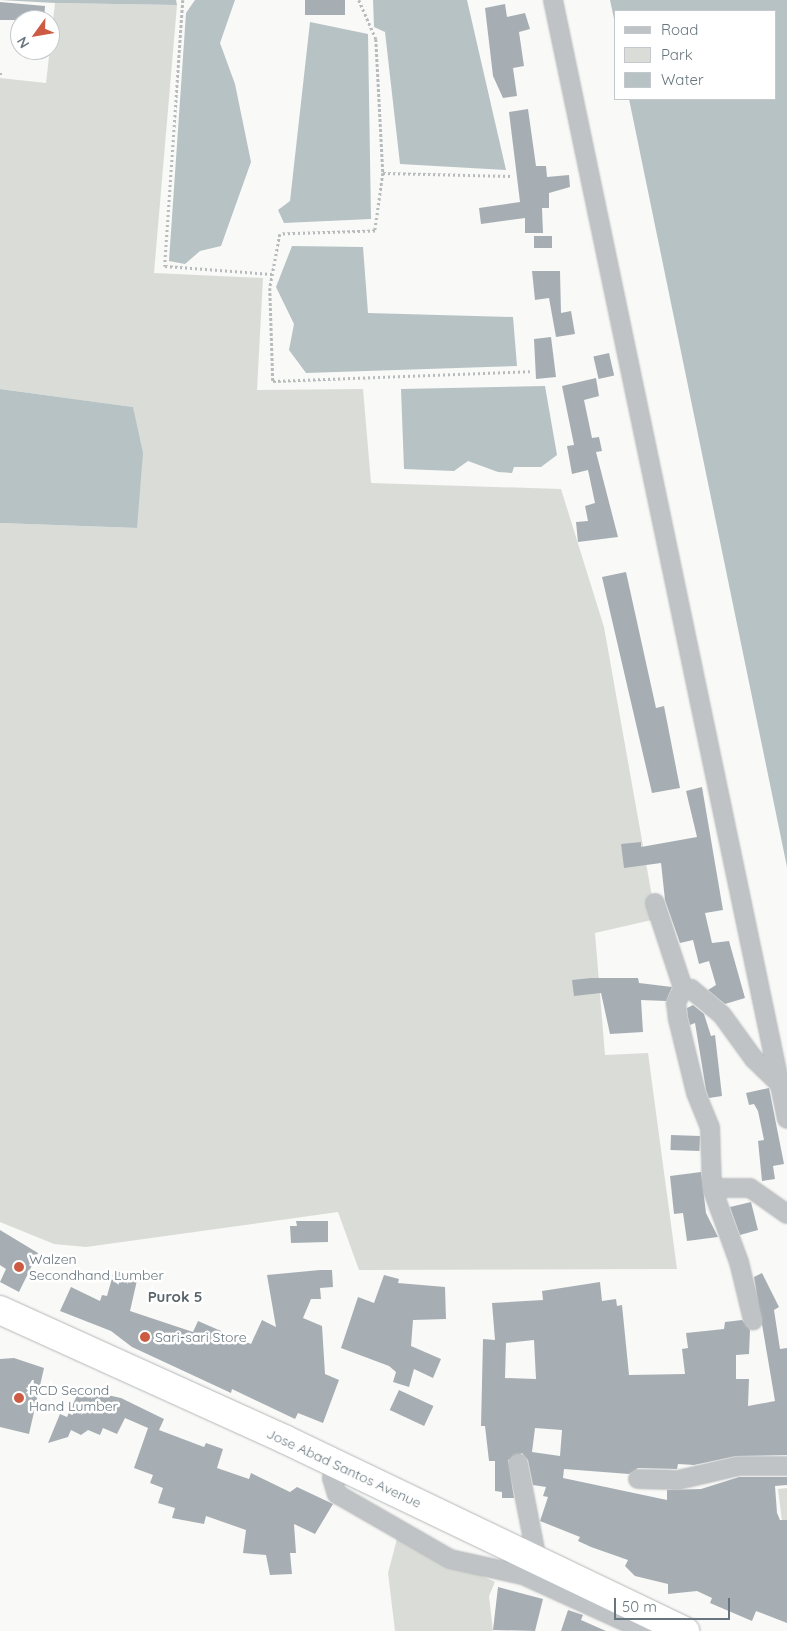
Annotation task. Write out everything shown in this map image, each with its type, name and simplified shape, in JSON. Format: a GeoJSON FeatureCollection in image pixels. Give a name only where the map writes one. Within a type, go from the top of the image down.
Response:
{"type":"FeatureCollection","features":[{"type":"Feature","properties":{"kind":"highway","name":"Jose Abad Santos Avenue"},"geometry":{"type":"LineString","coordinates":[[0,1310],[337,1464],[686,1631]]}},
{"type":"Feature","properties":{"kind":"street"},"geometry":{"type":"LineString","coordinates":[[553,0],[787,1119]]}},
{"type":"Feature","properties":{"kind":"street"},"geometry":{"type":"LineString","coordinates":[[655,903],[683,988],[676,1003],[678,1019],[696,1093],[710,1128],[712,1188],[739,1262],[753,1320]]}},
{"type":"Feature","properties":{"kind":"street"},"geometry":{"type":"LineString","coordinates":[[683,988],[691,989],[722,1015],[754,1059],[780,1084]]}},
{"type":"Feature","properties":{"kind":"street"},"geometry":{"type":"LineString","coordinates":[[712,1188],[750,1188],[787,1214]]}},
{"type":"Feature","properties":{"kind":"street"},"geometry":{"type":"LineString","coordinates":[[337,1464],[332,1478],[337,1494],[450,1559],[516,1572],[646,1631]]}},
{"type":"Feature","properties":{"kind":"street"},"geometry":{"type":"LineString","coordinates":[[518,1464],[537,1560]]}},
{"type":"Feature","properties":{"kind":"street"},"geometry":{"type":"LineString","coordinates":[[638,1479],[678,1480],[738,1466],[787,1466]]}},
{"type":"Feature","properties":{"kind":"path"},"geometry":{"type":"LineString","coordinates":[[184,0],[165,266],[272,274]]}},
{"type":"Feature","properties":{"kind":"path"},"geometry":{"type":"LineString","coordinates":[[358,0],[376,39],[384,173],[375,231],[280,234],[272,274],[273,381],[530,371]]}},
{"type":"Feature","properties":{"kind":"path"},"geometry":{"type":"LineString","coordinates":[[384,173],[512,176]]}},
{"type":"Feature","properties":{"kind":"green space"},"geometry":{"type":"Polygon","coordinates":[[[55,3],[177,5],[154,273],[263,278],[257,390],[363,389],[371,483],[561,489],[604,627],[656,919],[595,933],[605,1055],[648,1053],[677,1269],[359,1270],[338,1212],[86,1247],[54,1244],[0,1222],[0,523],[137,528],[133,407],[0,389],[0,78],[46,83],[49,60],[60,60],[60,10],[54,10],[55,3]]]}},
{"type":"Feature","properties":{"kind":"green space"},"geometry":{"type":"Polygon","coordinates":[[[787,1488],[787,1561],[778,1489],[787,1488]]]}},
{"type":"Feature","properties":{"kind":"green space"},"geometry":{"type":"Polygon","coordinates":[[[398,1535],[495,1582],[489,1596],[493,1631],[395,1631],[388,1573],[398,1535]]]}},
{"type":"Feature","properties":{"kind":"water"},"geometry":{"type":"Polygon","coordinates":[[[0,0],[176,0],[177,5],[55,3],[0,0]]]}},
{"type":"Feature","properties":{"kind":"water"},"geometry":{"type":"Polygon","coordinates":[[[195,0],[235,0],[220,43],[235,84],[251,162],[221,246],[200,251],[185,264],[169,261],[186,13],[195,0]]]}},
{"type":"Feature","properties":{"kind":"water"},"geometry":{"type":"Polygon","coordinates":[[[373,0],[467,0],[506,170],[400,164],[385,32],[374,27],[373,0]]]}},
{"type":"Feature","properties":{"kind":"water"},"geometry":{"type":"Polygon","coordinates":[[[610,0],[787,0],[787,867],[629,100],[777,100],[777,10],[614,10],[614,19],[610,0]]]}},
{"type":"Feature","properties":{"kind":"water"},"geometry":{"type":"Polygon","coordinates":[[[310,22],[368,34],[371,219],[284,223],[278,210],[290,201],[310,22]]]}},
{"type":"Feature","properties":{"kind":"water"},"geometry":{"type":"Polygon","coordinates":[[[292,246],[363,247],[368,313],[513,317],[517,366],[306,373],[289,350],[294,324],[276,287],[292,246]]]}},
{"type":"Feature","properties":{"kind":"water"},"geometry":{"type":"Polygon","coordinates":[[[545,386],[557,455],[541,467],[514,467],[512,473],[498,472],[468,461],[454,471],[404,469],[401,389],[545,386]]]}},
{"type":"Feature","properties":{"kind":"water"},"geometry":{"type":"Polygon","coordinates":[[[0,389],[133,407],[143,453],[137,528],[0,523],[0,389]]]}},
{"type":"Feature","properties":{"kind":"building"},"geometry":{"type":"Polygon","coordinates":[[[305,0],[345,0],[345,15],[305,15],[305,0]]]}},
{"type":"Feature","properties":{"kind":"building"},"geometry":{"type":"Polygon","coordinates":[[[0,2],[45,6],[45,10],[10,10],[10,20],[0,20],[0,2]]]}},
{"type":"Feature","properties":{"kind":"building"},"geometry":{"type":"Polygon","coordinates":[[[505,4],[507,17],[525,13],[530,29],[519,32],[524,66],[513,68],[517,96],[503,98],[493,76],[485,8],[505,4]]]}},
{"type":"Feature","properties":{"kind":"building"},"geometry":{"type":"Polygon","coordinates":[[[528,109],[536,166],[546,166],[547,177],[569,175],[570,187],[549,193],[549,208],[542,208],[543,233],[525,233],[525,218],[481,224],[479,208],[520,202],[509,112],[528,109]]]}},
{"type":"Feature","properties":{"kind":"building"},"geometry":{"type":"Polygon","coordinates":[[[534,236],[552,236],[552,248],[534,248],[534,236]]]}},
{"type":"Feature","properties":{"kind":"building"},"geometry":{"type":"Polygon","coordinates":[[[532,271],[560,271],[561,313],[571,311],[575,334],[556,337],[549,298],[535,300],[532,271]]]}},
{"type":"Feature","properties":{"kind":"building"},"geometry":{"type":"Polygon","coordinates":[[[551,337],[556,377],[536,379],[534,339],[551,337]]]}},
{"type":"Feature","properties":{"kind":"building"},"geometry":{"type":"Polygon","coordinates":[[[609,353],[614,375],[599,379],[593,357],[609,353]]]}},
{"type":"Feature","properties":{"kind":"building"},"geometry":{"type":"Polygon","coordinates":[[[596,378],[599,396],[584,400],[592,438],[599,437],[602,451],[596,452],[618,537],[578,542],[576,522],[588,521],[585,506],[595,503],[588,470],[572,474],[567,446],[574,445],[562,386],[596,378]]]}},
{"type":"Feature","properties":{"kind":"building"},"geometry":{"type":"Polygon","coordinates":[[[626,572],[656,708],[664,706],[680,788],[652,793],[602,577],[626,572]]]}},
{"type":"Feature","properties":{"kind":"building"},"geometry":{"type":"Polygon","coordinates":[[[702,787],[723,910],[705,913],[712,943],[729,941],[745,998],[725,1004],[708,990],[716,985],[709,961],[699,964],[693,940],[680,943],[665,900],[661,863],[624,868],[621,844],[641,842],[641,847],[697,837],[686,791],[702,787]]]}},
{"type":"Feature","properties":{"kind":"building"},"geometry":{"type":"Polygon","coordinates":[[[638,978],[639,983],[672,987],[666,1001],[641,1000],[643,1032],[610,1034],[601,993],[574,996],[572,980],[638,978]]]}},
{"type":"Feature","properties":{"kind":"building"},"geometry":{"type":"Polygon","coordinates":[[[693,1005],[704,1014],[711,1036],[715,1035],[722,1096],[709,1098],[706,1090],[695,1023],[690,1025],[688,1017],[687,1008],[693,1005]]]}},
{"type":"Feature","properties":{"kind":"building"},"geometry":{"type":"Polygon","coordinates":[[[769,1088],[784,1164],[773,1166],[775,1179],[762,1181],[758,1141],[764,1140],[758,1111],[754,1104],[749,1105],[746,1093],[769,1088]]]}},
{"type":"Feature","properties":{"kind":"building"},"geometry":{"type":"Polygon","coordinates":[[[671,1135],[700,1136],[699,1151],[670,1150],[671,1135]]]}},
{"type":"Feature","properties":{"kind":"building"},"geometry":{"type":"Polygon","coordinates":[[[701,1172],[706,1213],[718,1237],[687,1241],[683,1213],[674,1214],[670,1176],[701,1172]]]}},
{"type":"Feature","properties":{"kind":"building"},"geometry":{"type":"Polygon","coordinates":[[[751,1202],[758,1230],[740,1235],[730,1207],[751,1202]]]}},
{"type":"Feature","properties":{"kind":"building"},"geometry":{"type":"Polygon","coordinates":[[[296,1221],[328,1221],[328,1242],[291,1243],[290,1226],[297,1226],[296,1221]]]}},
{"type":"Feature","properties":{"kind":"building","name":"Walzen Secondhand Lumber"},"geometry":{"type":"Polygon","coordinates":[[[0,1230],[38,1253],[19,1292],[0,1282],[6,1269],[0,1265],[0,1230]]]}},
{"type":"Feature","properties":{"kind":"building"},"geometry":{"type":"Polygon","coordinates":[[[332,1270],[333,1287],[320,1288],[321,1299],[311,1299],[303,1318],[322,1326],[325,1374],[339,1380],[323,1423],[298,1413],[295,1419],[232,1389],[231,1393],[132,1347],[111,1331],[60,1311],[71,1287],[100,1301],[102,1295],[107,1296],[114,1271],[138,1276],[130,1311],[193,1332],[198,1321],[251,1344],[262,1320],[276,1327],[267,1275],[332,1270]]]}},
{"type":"Feature","properties":{"kind":"building"},"geometry":{"type":"Polygon","coordinates":[[[762,1273],[779,1307],[774,1310],[780,1349],[787,1348],[787,1455],[736,1456],[694,1465],[678,1464],[677,1469],[638,1468],[629,1474],[564,1469],[563,1478],[667,1500],[667,1490],[701,1489],[739,1477],[787,1477],[787,1485],[775,1486],[777,1513],[780,1520],[787,1520],[787,1623],[756,1611],[752,1621],[710,1603],[712,1598],[697,1591],[668,1594],[668,1584],[635,1576],[625,1566],[628,1560],[591,1547],[578,1541],[580,1537],[540,1521],[548,1497],[543,1496],[546,1487],[533,1485],[528,1460],[522,1453],[508,1460],[514,1498],[502,1498],[502,1492],[495,1491],[495,1461],[489,1461],[485,1426],[481,1426],[483,1339],[495,1340],[492,1303],[543,1300],[542,1291],[600,1282],[602,1301],[616,1299],[617,1306],[622,1305],[629,1375],[685,1374],[682,1349],[688,1348],[686,1333],[724,1329],[725,1322],[742,1320],[750,1330],[749,1354],[736,1355],[736,1379],[749,1379],[748,1406],[775,1401],[754,1277],[762,1273]],[[534,1340],[506,1343],[505,1378],[536,1379],[534,1340]],[[535,1428],[532,1452],[560,1456],[562,1430],[535,1428]]]}},
{"type":"Feature","properties":{"kind":"building"},"geometry":{"type":"Polygon","coordinates":[[[384,1275],[399,1279],[398,1283],[445,1287],[446,1319],[413,1320],[411,1346],[441,1359],[433,1378],[414,1369],[409,1387],[393,1382],[396,1372],[389,1366],[341,1348],[358,1297],[374,1303],[384,1275]]]}},
{"type":"Feature","properties":{"kind":"building","name":"RCD Second Hand Lumber"},"geometry":{"type":"Polygon","coordinates":[[[14,1358],[44,1368],[29,1434],[0,1427],[0,1359],[14,1358]]]}},
{"type":"Feature","properties":{"kind":"building"},"geometry":{"type":"Polygon","coordinates":[[[80,1389],[121,1398],[164,1419],[159,1430],[204,1447],[206,1443],[223,1449],[217,1468],[249,1479],[251,1473],[290,1492],[297,1487],[333,1504],[315,1534],[294,1524],[296,1553],[290,1553],[292,1574],[270,1575],[266,1555],[243,1553],[246,1530],[206,1516],[204,1524],[172,1518],[175,1508],[158,1503],[163,1488],[150,1483],[153,1475],[134,1468],[148,1428],[125,1418],[117,1434],[103,1428],[100,1435],[88,1430],[81,1435],[71,1430],[68,1437],[48,1443],[60,1414],[67,1417],[80,1389]]]}},
{"type":"Feature","properties":{"kind":"building"},"geometry":{"type":"Polygon","coordinates":[[[399,1390],[433,1406],[424,1426],[390,1410],[399,1390]]]}},
{"type":"Feature","properties":{"kind":"building"},"geometry":{"type":"Polygon","coordinates":[[[498,1587],[543,1599],[535,1631],[493,1630],[498,1587]]]}},
{"type":"Feature","properties":{"kind":"building"},"geometry":{"type":"Polygon","coordinates":[[[568,1610],[583,1615],[581,1620],[606,1631],[561,1631],[568,1610]]]}},
{"type":"Feature","properties":{"kind":"place","name":"Walzen Secondhand Lumber"},"geometry":{"type":"Point","coordinates":[19,1267]}},
{"type":"Feature","properties":{"kind":"place","name":"Sari-sari Store"},"geometry":{"type":"Point","coordinates":[145,1337]}},
{"type":"Feature","properties":{"kind":"place","name":"RCD Second Hand Lumber"},"geometry":{"type":"Point","coordinates":[19,1398]}},
{"type":"Feature","properties":{"kind":"district","name":"Purok 5"},"geometry":{"type":"Point","coordinates":[175,1297]}}]}
